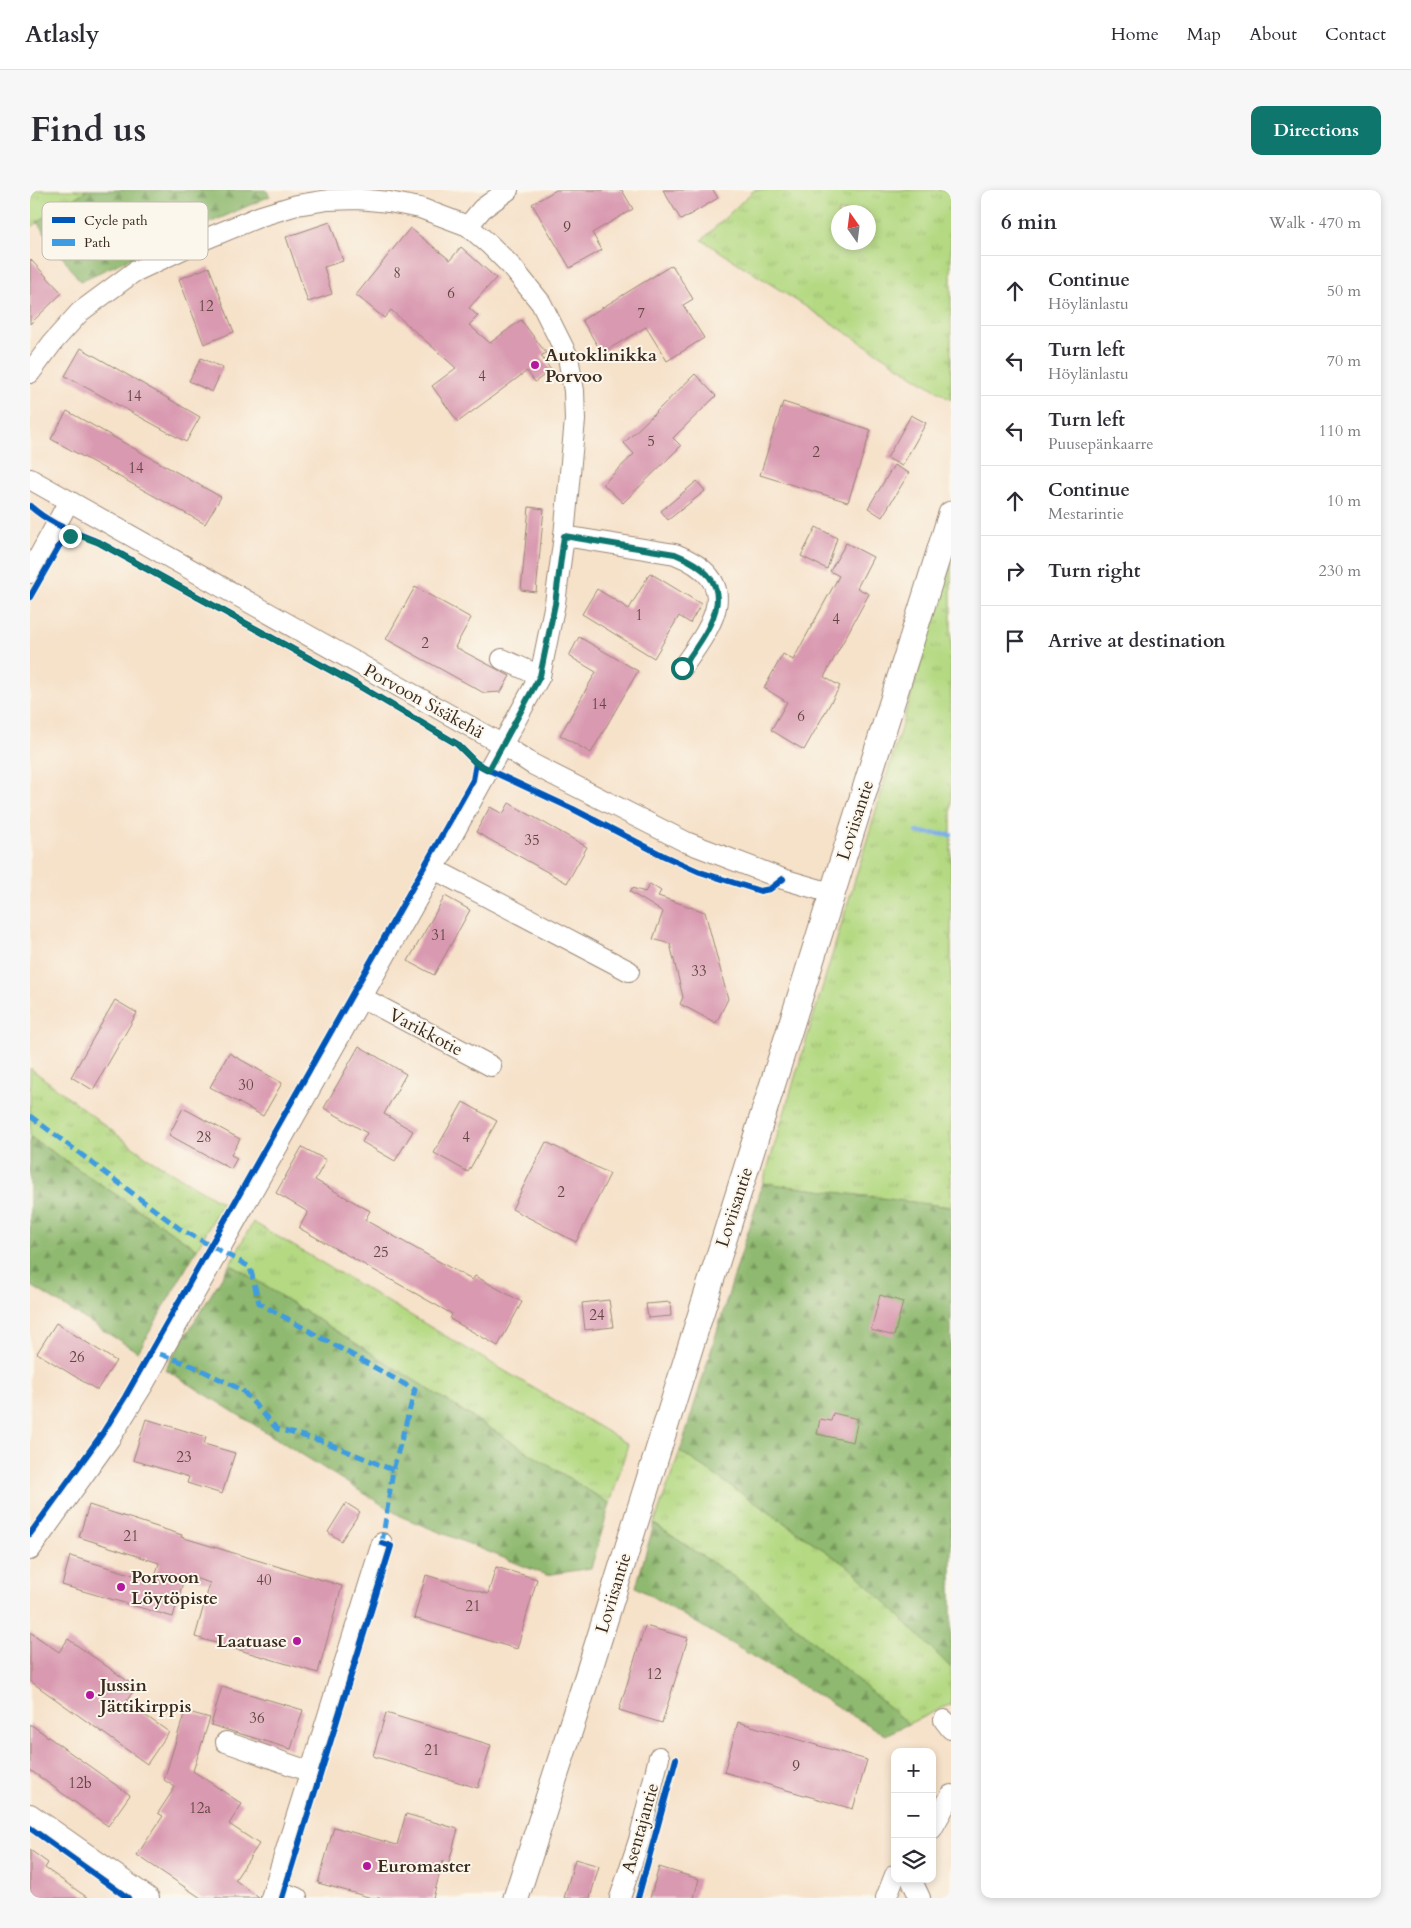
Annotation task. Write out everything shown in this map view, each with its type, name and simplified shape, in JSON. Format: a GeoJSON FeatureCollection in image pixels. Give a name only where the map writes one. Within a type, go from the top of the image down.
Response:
{"type":"FeatureCollection","features":[{"type":"Feature","properties":{"kind":"main road","name":"Loviisantie"},"geometry":{"type":"LineString","coordinates":[[516,1898],[590,1672],[832,892],[888,722],[951,514]]}},
{"type":"Feature","properties":{"kind":"street"},"geometry":{"type":"LineString","coordinates":[[468,226],[482,209],[508,190]]}},
{"type":"Feature","properties":{"kind":"street"},"geometry":{"type":"LineString","coordinates":[[30,1550],[110,1438],[143,1385],[503,745],[540,676],[555,604],[564,536],[575,420],[574,391],[568,357],[556,329],[541,303],[512,267],[468,226],[420,208],[358,199],[328,200],[297,205],[261,216],[208,238]]}},
{"type":"Feature","properties":{"kind":"street"},"geometry":{"type":"LineString","coordinates":[[30,373],[53,342],[80,312],[134,272],[160,260]]}},
{"type":"Feature","properties":{"kind":"street","name":"Porvoon Sisäkehä"},"geometry":{"type":"LineString","coordinates":[[30,479],[503,745],[532,764],[686,842],[783,879],[832,892]]}},
{"type":"Feature","properties":{"kind":"street"},"geometry":{"type":"LineString","coordinates":[[30,573],[69,501]]}},
{"type":"Feature","properties":{"kind":"street"},"geometry":{"type":"LineString","coordinates":[[564,536],[675,554],[692,560],[705,570],[715,586],[716,612],[710,628],[682,668]]}},
{"type":"Feature","properties":{"kind":"street"},"geometry":{"type":"LineString","coordinates":[[502,659],[540,676]]}},
{"type":"Feature","properties":{"kind":"street"},"geometry":{"type":"LineString","coordinates":[[434,869],[629,971]]}},
{"type":"Feature","properties":{"kind":"street","name":"Varikkotie"},"geometry":{"type":"LineString","coordinates":[[361,997],[491,1066]]}},
{"type":"Feature","properties":{"kind":"street"},"geometry":{"type":"LineString","coordinates":[[297,1898],[273,1894],[382,1543]]}},
{"type":"Feature","properties":{"kind":"street"},"geometry":{"type":"LineString","coordinates":[[226,1742],[311,1772]]}},
{"type":"Feature","properties":{"kind":"street","name":"Asentajantie"},"geometry":{"type":"LineString","coordinates":[[620,1898],[639,1840],[660,1758]]}},
{"type":"Feature","properties":{"kind":"street"},"geometry":{"type":"LineString","coordinates":[[936,1823],[951,1795]]}},
{"type":"Feature","properties":{"kind":"street"},"geometry":{"type":"LineString","coordinates":[[30,1814],[148,1898]]}},
{"type":"Feature","properties":{"kind":"street"},"geometry":{"type":"LineString","coordinates":[[936,1829],[951,1824]]}},
{"type":"Feature","properties":{"kind":"street"},"geometry":{"type":"LineString","coordinates":[[886,1898],[892,1883]]}},
{"type":"Feature","properties":{"kind":"street"},"geometry":{"type":"LineString","coordinates":[[913,1883],[920,1898]]}},
{"type":"Feature","properties":{"kind":"green space"},"geometry":{"type":"Polygon","coordinates":[[[30,190],[87,190],[69,202],[42,202],[42,220],[30,228],[30,190]]]}},
{"type":"Feature","properties":{"kind":"green space"},"geometry":{"type":"Polygon","coordinates":[[[87,190],[266,190],[270,196],[208,224],[208,202],[68,202],[87,190]]]}},
{"type":"Feature","properties":{"kind":"green space"},"geometry":{"type":"Polygon","coordinates":[[[754,190],[951,190],[951,400],[702,240],[754,190]]]}},
{"type":"Feature","properties":{"kind":"green space"},"geometry":{"type":"Polygon","coordinates":[[[42,219],[42,229],[37,222],[42,219]]]}},
{"type":"Feature","properties":{"kind":"green space"},"geometry":{"type":"Polygon","coordinates":[[[65,260],[127,260],[80,281],[65,260]]]}},
{"type":"Feature","properties":{"kind":"green space"},"geometry":{"type":"Polygon","coordinates":[[[951,563],[951,1207],[763,1183],[951,563]]]}},
{"type":"Feature","properties":{"kind":"green space"},"geometry":{"type":"Polygon","coordinates":[[[30,1068],[145,1156],[222,1203],[197,1249],[30,1137],[30,1068]]]}},
{"type":"Feature","properties":{"kind":"green space"},"geometry":{"type":"Polygon","coordinates":[[[30,1137],[197,1249],[138,1352],[30,1285],[30,1137]]]}},
{"type":"Feature","properties":{"kind":"green space"},"geometry":{"type":"Polygon","coordinates":[[[763,1183],[951,1207],[951,1668],[853,1570],[680,1451],[763,1183]]]}},
{"type":"Feature","properties":{"kind":"green space"},"geometry":{"type":"Polygon","coordinates":[[[253,1222],[628,1444],[610,1504],[230,1264],[253,1222]]]}},
{"type":"Feature","properties":{"kind":"green space"},"geometry":{"type":"Polygon","coordinates":[[[230,1264],[610,1504],[591,1568],[546,1575],[402,1517],[165,1369],[230,1264]]]}},
{"type":"Feature","properties":{"kind":"green space"},"geometry":{"type":"Polygon","coordinates":[[[680,1451],[853,1570],[951,1668],[951,1706],[949,1705],[908,1724],[752,1589],[654,1524],[680,1451]]]}},
{"type":"Feature","properties":{"kind":"green space"},"geometry":{"type":"Polygon","coordinates":[[[654,1524],[755,1591],[908,1724],[885,1735],[636,1587],[654,1524]]]}},
{"type":"Feature","properties":{"kind":"building"},"geometry":{"type":"Polygon","coordinates":[[[556,190],[622,190],[633,209],[592,233],[602,250],[570,268],[532,204],[556,190]]]}},
{"type":"Feature","properties":{"kind":"building"},"geometry":{"type":"Polygon","coordinates":[[[663,190],[713,190],[718,198],[681,220],[663,190]]]}},
{"type":"Feature","properties":{"kind":"building"},"geometry":{"type":"Polygon","coordinates":[[[330,222],[343,261],[324,267],[332,294],[308,302],[286,237],[330,222]]]}},
{"type":"Feature","properties":{"kind":"building"},"geometry":{"type":"Polygon","coordinates":[[[410,228],[450,260],[461,247],[496,278],[469,308],[478,316],[469,325],[490,343],[521,320],[546,353],[541,356],[551,370],[535,382],[527,371],[458,422],[432,386],[456,368],[391,310],[384,318],[356,295],[410,228]]]}},
{"type":"Feature","properties":{"kind":"building"},"geometry":{"type":"Polygon","coordinates":[[[30,259],[62,293],[30,324],[30,259]]]}},
{"type":"Feature","properties":{"kind":"building"},"geometry":{"type":"Polygon","coordinates":[[[672,265],[693,299],[683,305],[704,338],[667,361],[646,327],[602,353],[582,320],[672,265]]]}},
{"type":"Feature","properties":{"kind":"building"},"geometry":{"type":"Polygon","coordinates":[[[209,267],[234,332],[204,344],[179,279],[209,267]]]}},
{"type":"Feature","properties":{"kind":"building"},"geometry":{"type":"Polygon","coordinates":[[[81,348],[200,417],[186,442],[65,376],[81,348]]]}},
{"type":"Feature","properties":{"kind":"building"},"geometry":{"type":"Polygon","coordinates":[[[201,358],[223,368],[212,392],[189,381],[201,358]]]}},
{"type":"Feature","properties":{"kind":"building"},"geometry":{"type":"Polygon","coordinates":[[[695,374],[716,396],[673,438],[681,446],[623,503],[603,484],[634,454],[624,443],[695,374]]]}},
{"type":"Feature","properties":{"kind":"building"},"geometry":{"type":"Polygon","coordinates":[[[783,402],[871,430],[848,502],[760,475],[783,402]]]}},
{"type":"Feature","properties":{"kind":"building"},"geometry":{"type":"Polygon","coordinates":[[[67,411],[221,497],[205,524],[51,439],[67,411]]]}},
{"type":"Feature","properties":{"kind":"building"},"geometry":{"type":"Polygon","coordinates":[[[911,415],[926,423],[902,466],[887,458],[911,415]]]}},
{"type":"Feature","properties":{"kind":"building"},"geometry":{"type":"Polygon","coordinates":[[[894,465],[909,473],[882,517],[868,508],[894,465]]]}},
{"type":"Feature","properties":{"kind":"building"},"geometry":{"type":"Polygon","coordinates":[[[697,481],[705,491],[668,520],[661,511],[697,481]]]}},
{"type":"Feature","properties":{"kind":"building"},"geometry":{"type":"Polygon","coordinates":[[[529,507],[544,509],[536,592],[521,590],[529,507]]]}},
{"type":"Feature","properties":{"kind":"building"},"geometry":{"type":"Polygon","coordinates":[[[816,527],[837,538],[827,569],[801,556],[816,527]]]}},
{"type":"Feature","properties":{"kind":"building"},"geometry":{"type":"Polygon","coordinates":[[[846,543],[873,557],[857,588],[869,594],[824,677],[840,686],[804,750],[771,730],[787,702],[764,688],[783,654],[793,660],[839,576],[830,571],[846,543]]]}},
{"type":"Feature","properties":{"kind":"building"},"geometry":{"type":"Polygon","coordinates":[[[650,573],[701,604],[690,623],[679,616],[654,658],[582,614],[597,589],[629,609],[650,573]]]}},
{"type":"Feature","properties":{"kind":"building"},"geometry":{"type":"Polygon","coordinates":[[[415,587],[471,618],[455,647],[510,676],[501,692],[484,693],[386,639],[415,587]]]}},
{"type":"Feature","properties":{"kind":"building"},"geometry":{"type":"Polygon","coordinates":[[[579,637],[638,671],[591,753],[560,735],[596,672],[569,656],[579,637]]]}},
{"type":"Feature","properties":{"kind":"building"},"geometry":{"type":"Polygon","coordinates":[[[509,803],[587,847],[567,883],[476,832],[490,807],[503,814],[509,803]]]}},
{"type":"Feature","properties":{"kind":"building"},"geometry":{"type":"Polygon","coordinates":[[[650,884],[661,891],[658,896],[705,912],[728,999],[716,1023],[680,1004],[683,997],[670,944],[653,939],[663,912],[630,892],[632,888],[645,892],[650,884]]]}},
{"type":"Feature","properties":{"kind":"building"},"geometry":{"type":"Polygon","coordinates":[[[445,896],[470,910],[434,975],[408,961],[445,896]]]}},
{"type":"Feature","properties":{"kind":"building"},"geometry":{"type":"Polygon","coordinates":[[[115,1000],[137,1013],[93,1090],[71,1077],[115,1000]]]}},
{"type":"Feature","properties":{"kind":"building"},"geometry":{"type":"Polygon","coordinates":[[[359,1046],[406,1074],[384,1114],[413,1131],[395,1161],[362,1142],[367,1133],[324,1108],[359,1046]]]}},
{"type":"Feature","properties":{"kind":"building"},"geometry":{"type":"Polygon","coordinates":[[[229,1053],[282,1083],[263,1116],[210,1087],[229,1053]]]}},
{"type":"Feature","properties":{"kind":"building"},"geometry":{"type":"Polygon","coordinates":[[[463,1102],[497,1121],[468,1172],[434,1153],[463,1102]]]}},
{"type":"Feature","properties":{"kind":"building"},"geometry":{"type":"Polygon","coordinates":[[[183,1108],[240,1139],[231,1155],[237,1158],[231,1169],[169,1135],[183,1108]]]}},
{"type":"Feature","properties":{"kind":"building"},"geometry":{"type":"Polygon","coordinates":[[[546,1142],[610,1174],[576,1242],[512,1209],[546,1142]]]}},
{"type":"Feature","properties":{"kind":"building"},"geometry":{"type":"Polygon","coordinates":[[[302,1147],[326,1160],[315,1180],[370,1211],[365,1220],[472,1280],[475,1276],[522,1302],[498,1346],[450,1319],[452,1314],[299,1228],[308,1212],[276,1193],[302,1147]]]}},
{"type":"Feature","properties":{"kind":"building"},"geometry":{"type":"Polygon","coordinates":[[[880,1295],[903,1302],[894,1336],[871,1330],[880,1295]]]}},
{"type":"Feature","properties":{"kind":"building"},"geometry":{"type":"Polygon","coordinates":[[[609,1300],[613,1327],[585,1330],[582,1303],[609,1300]]]}},
{"type":"Feature","properties":{"kind":"building"},"geometry":{"type":"Polygon","coordinates":[[[670,1302],[671,1316],[648,1318],[646,1304],[670,1302]]]}},
{"type":"Feature","properties":{"kind":"building"},"geometry":{"type":"Polygon","coordinates":[[[56,1323],[116,1361],[97,1390],[37,1353],[56,1323]]]}},
{"type":"Feature","properties":{"kind":"building"},"geometry":{"type":"Polygon","coordinates":[[[833,1413],[858,1419],[853,1442],[817,1434],[820,1419],[831,1421],[833,1413]]]}},
{"type":"Feature","properties":{"kind":"building"},"geometry":{"type":"Polygon","coordinates":[[[146,1419],[206,1437],[204,1444],[235,1453],[222,1494],[187,1483],[189,1477],[133,1460],[146,1419]]]}},
{"type":"Feature","properties":{"kind":"building"},"geometry":{"type":"Polygon","coordinates":[[[346,1503],[360,1512],[341,1541],[328,1532],[346,1503]]]}},
{"type":"Feature","properties":{"kind":"building"},"geometry":{"type":"Polygon","coordinates":[[[89,1505],[182,1535],[181,1537],[342,1586],[318,1673],[195,1637],[210,1583],[185,1575],[173,1617],[62,1585],[70,1556],[154,1581],[159,1563],[79,1537],[89,1505]]]}},
{"type":"Feature","properties":{"kind":"building"},"geometry":{"type":"Polygon","coordinates":[[[496,1567],[537,1579],[517,1649],[414,1618],[426,1575],[488,1594],[496,1567]]]}},
{"type":"Feature","properties":{"kind":"building"},"geometry":{"type":"Polygon","coordinates":[[[645,1626],[688,1638],[662,1723],[619,1710],[645,1626]]]}},
{"type":"Feature","properties":{"kind":"building","name":"Jussin Jättikirppis"},"geometry":{"type":"Polygon","coordinates":[[[30,1632],[59,1652],[68,1639],[136,1687],[126,1702],[169,1732],[147,1764],[30,1681],[30,1632]]]}},
{"type":"Feature","properties":{"kind":"building"},"geometry":{"type":"Polygon","coordinates":[[[222,1686],[303,1710],[291,1749],[211,1725],[222,1686]]]}},
{"type":"Feature","properties":{"kind":"building"},"geometry":{"type":"Polygon","coordinates":[[[185,1711],[210,1718],[193,1771],[242,1804],[229,1824],[259,1844],[235,1880],[259,1898],[201,1898],[137,1855],[163,1816],[158,1813],[175,1787],[164,1780],[185,1711]]]}},
{"type":"Feature","properties":{"kind":"building"},"geometry":{"type":"Polygon","coordinates":[[[386,1713],[491,1745],[478,1788],[373,1756],[386,1713]]]}},
{"type":"Feature","properties":{"kind":"building"},"geometry":{"type":"Polygon","coordinates":[[[738,1722],[867,1760],[853,1809],[724,1772],[738,1722]]]}},
{"type":"Feature","properties":{"kind":"building"},"geometry":{"type":"Polygon","coordinates":[[[30,1724],[130,1795],[108,1826],[30,1770],[30,1724]]]}},
{"type":"Feature","properties":{"kind":"building","name":"Euromaster"},"geometry":{"type":"Polygon","coordinates":[[[406,1814],[458,1829],[449,1862],[443,1861],[433,1898],[372,1898],[318,1883],[334,1827],[397,1845],[406,1814]]]}},
{"type":"Feature","properties":{"kind":"building"},"geometry":{"type":"Polygon","coordinates":[[[30,1850],[48,1863],[45,1868],[88,1898],[30,1898],[30,1850]]]}},
{"type":"Feature","properties":{"kind":"building"},"geometry":{"type":"Polygon","coordinates":[[[575,1859],[599,1866],[590,1898],[564,1898],[575,1859]]]}},
{"type":"Feature","properties":{"kind":"building"},"geometry":{"type":"Polygon","coordinates":[[[659,1867],[699,1879],[694,1898],[650,1898],[659,1867]]]}},
{"type":"Feature","properties":{"kind":"waterway"},"geometry":{"type":"LineString","coordinates":[[917,832],[951,835]]}},
{"type":"Feature","properties":{"kind":"marked path"},"geometry":{"type":"LineString","coordinates":[[30,1116],[180,1229],[250,1267],[259,1303],[415,1390],[393,1470],[382,1543]]}},
{"type":"Feature","properties":{"kind":"marked path"},"geometry":{"type":"LineString","coordinates":[[160,1354],[193,1366],[242,1390],[277,1429],[322,1441],[393,1470]]}},
{"type":"Feature","properties":{"kind":"cycle path"},"geometry":{"type":"LineString","coordinates":[[30,506],[55,523],[100,543],[361,687],[457,744],[476,763],[489,770],[700,872],[760,891],[770,889],[783,879]]}},
{"type":"Feature","properties":{"kind":"cycle path"},"geometry":{"type":"LineString","coordinates":[[30,597],[59,546],[64,540],[75,534]]}},
{"type":"Feature","properties":{"kind":"cycle path"},"geometry":{"type":"LineString","coordinates":[[30,1534],[102,1434],[125,1397],[473,780],[476,763]]}},
{"type":"Feature","properties":{"kind":"cycle path"},"geometry":{"type":"LineString","coordinates":[[282,1898],[391,1546],[382,1543]]}},
{"type":"Feature","properties":{"kind":"cycle path"},"geometry":{"type":"LineString","coordinates":[[638,1898],[676,1759]]}},
{"type":"Feature","properties":{"kind":"cycle path"},"geometry":{"type":"LineString","coordinates":[[30,1828],[128,1898]]}},
{"type":"Feature","properties":{"kind":"place","name":"Autoklinikka Porvoo"},"geometry":{"type":"Point","coordinates":[535,365]}},
{"type":"Feature","properties":{"kind":"place","name":"Porvoon Löytöpiste"},"geometry":{"type":"Point","coordinates":[121,1587]}},
{"type":"Feature","properties":{"kind":"place","name":"Laatuase"},"geometry":{"type":"Point","coordinates":[297,1641]}},
{"type":"Feature","properties":{"kind":"place","name":"Jussin Jättikirppis"},"geometry":{"type":"Point","coordinates":[90,1695]}},
{"type":"Feature","properties":{"kind":"place","name":"Euromaster"},"geometry":{"type":"Point","coordinates":[367,1866]}},
{"type":"Feature","properties":{"kind":"route"},"geometry":{"type":"LineString","coordinates":[[70,536],[75,534],[100,543],[361,687],[457,744],[476,763],[489,770],[540,676],[555,604],[564,536],[675,554],[692,560],[705,570],[715,586],[717,598],[716,612],[710,628],[682,668]]}}]}
